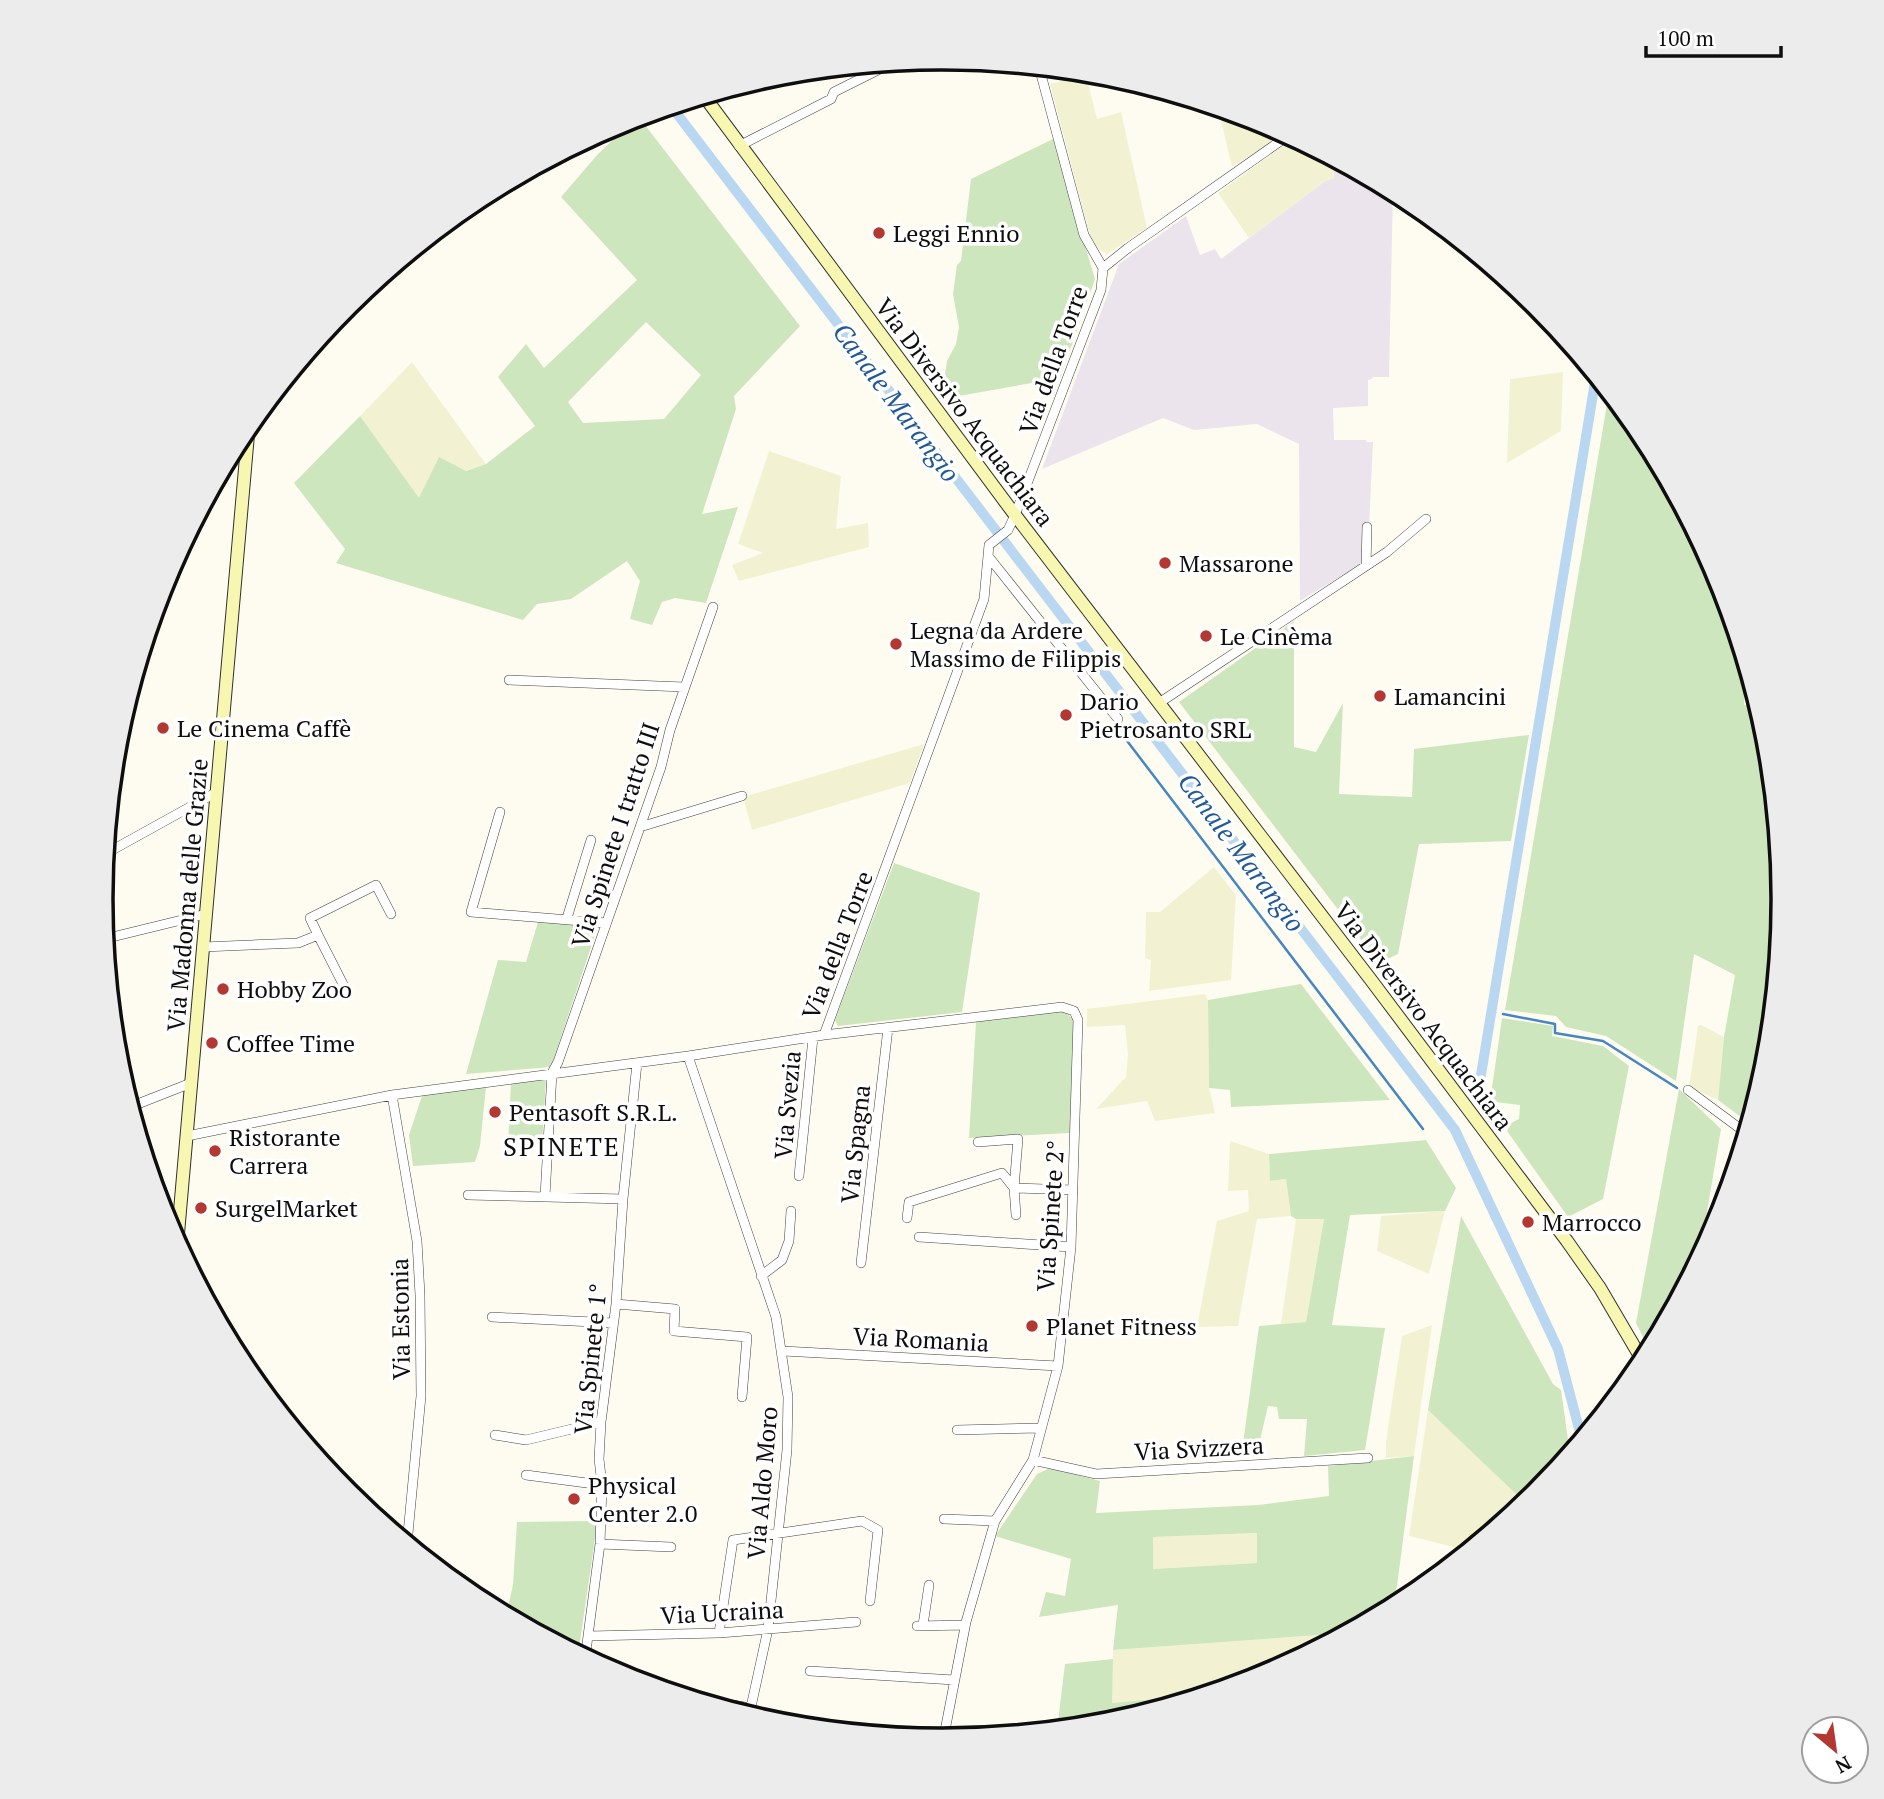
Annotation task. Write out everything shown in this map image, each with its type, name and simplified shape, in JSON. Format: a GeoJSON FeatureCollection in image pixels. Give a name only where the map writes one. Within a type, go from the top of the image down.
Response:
{"type":"FeatureCollection","features":[{"type":"Feature","properties":{"kind":"main road","name":"Via Diversivo Acquachiara"},"geometry":{"type":"LineString","coordinates":[[709,103],[1015,515],[1567,1241],[1600,1288],[1637,1351]]}},
{"type":"Feature","properties":{"kind":"main road","name":"Via Madonna delle Grazie"},"geometry":{"type":"LineString","coordinates":[[179,1224],[247,447]]}},
{"type":"Feature","properties":{"kind":"street"},"geometry":{"type":"LineString","coordinates":[[739,146],[831,99],[834,92],[871,74]]}},
{"type":"Feature","properties":{"kind":"street","name":"Via della Torre"},"geometry":{"type":"LineString","coordinates":[[187,1136],[392,1095],[824,1035],[984,599],[989,545],[1008,530],[1015,515],[1101,290],[1103,268],[1084,235],[1041,76]]}},
{"type":"Feature","properties":{"kind":"street","name":"Via della Torre"},"geometry":{"type":"LineString","coordinates":[[1103,268],[1128,247],[1279,142]]}},
{"type":"Feature","properties":{"kind":"street"},"geometry":{"type":"LineString","coordinates":[[1159,703],[1387,552],[1426,519]]}},
{"type":"Feature","properties":{"kind":"street"},"geometry":{"type":"LineString","coordinates":[[1366,566],[1367,527]]}},
{"type":"Feature","properties":{"kind":"street"},"geometry":{"type":"LineString","coordinates":[[988,556],[1118,719]]}},
{"type":"Feature","properties":{"kind":"street","name":"Via Spinete I tratto III"},"geometry":{"type":"LineString","coordinates":[[545,1196],[552,1073],[661,768],[684,687],[713,607]]}},
{"type":"Feature","properties":{"kind":"street"},"geometry":{"type":"LineString","coordinates":[[509,680],[684,687]]}},
{"type":"Feature","properties":{"kind":"street"},"geometry":{"type":"LineString","coordinates":[[114,850],[217,792]]}},
{"type":"Feature","properties":{"kind":"street"},"geometry":{"type":"LineString","coordinates":[[640,827],[742,796]]}},
{"type":"Feature","properties":{"kind":"street"},"geometry":{"type":"LineString","coordinates":[[500,812],[471,912],[606,923]]}},
{"type":"Feature","properties":{"kind":"street"},"geometry":{"type":"LineString","coordinates":[[566,918],[591,841]]}},
{"type":"Feature","properties":{"kind":"street"},"geometry":{"type":"LineString","coordinates":[[348,994],[310,918],[376,885],[391,915]]}},
{"type":"Feature","properties":{"kind":"street"},"geometry":{"type":"LineString","coordinates":[[114,937],[206,914]]}},
{"type":"Feature","properties":{"kind":"street"},"geometry":{"type":"LineString","coordinates":[[203,947],[298,943],[318,935]]}},
{"type":"Feature","properties":{"kind":"street","name":"Via Spinete 2°"},"geometry":{"type":"LineString","coordinates":[[824,1035],[1062,1007],[1074,1011],[1078,1020],[1071,1247],[1058,1366],[1033,1460],[995,1521],[965,1625],[945,1729]]}},
{"type":"Feature","properties":{"kind":"street","name":"Via Spagna"},"geometry":{"type":"LineString","coordinates":[[861,1264],[888,1028]]}},
{"type":"Feature","properties":{"kind":"street","name":"Via Svezia"},"geometry":{"type":"LineString","coordinates":[[799,1176],[813,1038]]}},
{"type":"Feature","properties":{"kind":"street","name":"Via Aldo Moro"},"geometry":{"type":"LineString","coordinates":[[688,1056],[776,1317],[788,1397],[787,1450],[768,1629],[751,1706]]}},
{"type":"Feature","properties":{"kind":"street","name":"Via Spinete 1°"},"geometry":{"type":"LineString","coordinates":[[587,1648],[600,1544],[601,1422],[616,1304],[623,1199],[637,1063]]}},
{"type":"Feature","properties":{"kind":"street"},"geometry":{"type":"LineString","coordinates":[[138,1104],[191,1083]]}},
{"type":"Feature","properties":{"kind":"street"},"geometry":{"type":"LineString","coordinates":[[1688,1090],[1739,1128]]}},
{"type":"Feature","properties":{"kind":"street","name":"Via Estonia"},"geometry":{"type":"LineString","coordinates":[[392,1095],[417,1241],[420,1295],[421,1396],[408,1534]]}},
{"type":"Feature","properties":{"kind":"street"},"geometry":{"type":"LineString","coordinates":[[978,1142],[1018,1139],[1014,1188],[1016,1215]]}},
{"type":"Feature","properties":{"kind":"street"},"geometry":{"type":"LineString","coordinates":[[907,1219],[909,1202],[1002,1173],[1014,1188],[1073,1190]]}},
{"type":"Feature","properties":{"kind":"street"},"geometry":{"type":"LineString","coordinates":[[468,1195],[623,1199]]}},
{"type":"Feature","properties":{"kind":"street"},"geometry":{"type":"LineString","coordinates":[[761,1276],[782,1260],[789,1241],[791,1211]]}},
{"type":"Feature","properties":{"kind":"street"},"geometry":{"type":"LineString","coordinates":[[919,1237],[1071,1247]]}},
{"type":"Feature","properties":{"kind":"street"},"geometry":{"type":"LineString","coordinates":[[616,1304],[675,1308],[674,1331],[747,1337],[742,1397]]}},
{"type":"Feature","properties":{"kind":"street"},"geometry":{"type":"LineString","coordinates":[[492,1317],[613,1323]]}},
{"type":"Feature","properties":{"kind":"street","name":"Via Romania"},"geometry":{"type":"LineString","coordinates":[[783,1351],[1058,1366]]}},
{"type":"Feature","properties":{"kind":"street"},"geometry":{"type":"LineString","coordinates":[[495,1435],[526,1440],[601,1422]]}},
{"type":"Feature","properties":{"kind":"street"},"geometry":{"type":"LineString","coordinates":[[957,1430],[1041,1428]]}},
{"type":"Feature","properties":{"kind":"street","name":"Via Svizzera"},"geometry":{"type":"LineString","coordinates":[[1033,1460],[1096,1474],[1368,1458]]}},
{"type":"Feature","properties":{"kind":"street"},"geometry":{"type":"LineString","coordinates":[[526,1475],[602,1485]]}},
{"type":"Feature","properties":{"kind":"street"},"geometry":{"type":"LineString","coordinates":[[944,1519],[995,1521]]}},
{"type":"Feature","properties":{"kind":"street"},"geometry":{"type":"LineString","coordinates":[[719,1633],[733,1540],[862,1521],[878,1530],[870,1601]]}},
{"type":"Feature","properties":{"kind":"street"},"geometry":{"type":"LineString","coordinates":[[600,1544],[671,1547]]}},
{"type":"Feature","properties":{"kind":"street"},"geometry":{"type":"LineString","coordinates":[[929,1585],[920,1625],[965,1625]]}},
{"type":"Feature","properties":{"kind":"street","name":"Via Ucraina"},"geometry":{"type":"LineString","coordinates":[[589,1636],[719,1633],[856,1622]]}},
{"type":"Feature","properties":{"kind":"street"},"geometry":{"type":"LineString","coordinates":[[810,1671],[954,1680]]}},
{"type":"Feature","properties":{"kind":"shaded area"},"geometry":{"type":"Polygon","coordinates":[[[1334,169],[1393,204],[1389,377],[1373,377],[1368,380],[1368,406],[1333,408],[1334,440],[1373,442],[1369,527],[1364,562],[1300,601],[1299,444],[1257,424],[1194,430],[1163,418],[1042,469],[1119,264],[1186,216],[1200,255],[1215,249],[1221,259],[1325,181],[1334,178],[1334,169]]]}},
{"type":"Feature","properties":{"kind":"green space"},"geometry":{"type":"Polygon","coordinates":[[[1067,80],[1088,83],[1097,119],[1121,112],[1147,228],[1107,254],[1095,247],[1089,232],[1050,84],[1067,80]]]}},
{"type":"Feature","properties":{"kind":"green space"},"geometry":{"type":"Polygon","coordinates":[[[1220,118],[1273,139],[1232,167],[1220,118]]]}},
{"type":"Feature","properties":{"kind":"green space"},"geometry":{"type":"Polygon","coordinates":[[[645,125],[800,326],[734,396],[736,409],[702,514],[738,507],[706,603],[675,598],[662,602],[652,625],[630,619],[640,581],[627,561],[571,599],[537,604],[523,620],[336,563],[345,549],[294,483],[360,416],[419,498],[439,457],[466,471],[486,464],[535,426],[498,377],[526,344],[544,368],[637,280],[561,197],[616,137],[645,125]],[[646,322],[568,402],[583,423],[664,419],[701,375],[646,322]]]}},
{"type":"Feature","properties":{"kind":"green space"},"geometry":{"type":"Polygon","coordinates":[[[1053,139],[1095,279],[1060,378],[959,396],[956,403],[939,386],[944,381],[947,361],[956,344],[959,327],[953,294],[957,265],[961,261],[971,179],[1053,139]]]}},
{"type":"Feature","properties":{"kind":"green space"},"geometry":{"type":"Polygon","coordinates":[[[1285,145],[1334,169],[1334,178],[1325,181],[1249,238],[1218,193],[1285,145]]]}},
{"type":"Feature","properties":{"kind":"green space"},"geometry":{"type":"Polygon","coordinates":[[[412,362],[486,464],[465,471],[419,499],[360,416],[412,362]]]}},
{"type":"Feature","properties":{"kind":"green space"},"geometry":{"type":"Polygon","coordinates":[[[1563,372],[1561,431],[1507,463],[1510,379],[1563,372]]]}},
{"type":"Feature","properties":{"kind":"green space"},"geometry":{"type":"Polygon","coordinates":[[[1607,404],[1660,485],[1708,582],[1743,685],[1744,705],[1748,706],[1756,738],[1770,845],[1770,954],[1756,1061],[1742,1118],[1718,1100],[1724,1037],[1735,975],[1694,954],[1676,1081],[1606,1036],[1566,1027],[1556,1016],[1505,1010],[1607,404]]]}},
{"type":"Feature","properties":{"kind":"green space"},"geometry":{"type":"Polygon","coordinates":[[[769,451],[841,476],[836,529],[868,523],[869,547],[739,581],[732,565],[763,553],[738,544],[769,451]]]}},
{"type":"Feature","properties":{"kind":"green space"},"geometry":{"type":"Polygon","coordinates":[[[1294,621],[1294,747],[1316,752],[1343,703],[1339,794],[1412,797],[1414,749],[1529,735],[1511,841],[1419,844],[1398,954],[1379,963],[1179,702],[1294,621]]]}},
{"type":"Feature","properties":{"kind":"green space"},"geometry":{"type":"Polygon","coordinates":[[[924,744],[910,783],[752,830],[743,797],[924,744]]]}},
{"type":"Feature","properties":{"kind":"green space"},"geometry":{"type":"Polygon","coordinates":[[[894,863],[980,893],[962,1012],[838,1026],[835,1020],[894,863]]]}},
{"type":"Feature","properties":{"kind":"green space"},"geometry":{"type":"Polygon","coordinates":[[[1214,867],[1236,895],[1231,980],[1149,991],[1151,960],[1145,958],[1146,912],[1160,912],[1214,867]]]}},
{"type":"Feature","properties":{"kind":"green space"},"geometry":{"type":"Polygon","coordinates":[[[538,922],[598,926],[551,1067],[466,1074],[498,960],[526,962],[538,922]]]}},
{"type":"Feature","properties":{"kind":"green space"},"geometry":{"type":"Polygon","coordinates":[[[1301,984],[1390,1100],[1231,1107],[1230,1090],[1209,1088],[1208,1000],[1301,984]]]}},
{"type":"Feature","properties":{"kind":"green space"},"geometry":{"type":"Polygon","coordinates":[[[1205,994],[1208,1000],[1209,1088],[1215,1113],[1155,1121],[1147,1101],[1096,1109],[1126,1077],[1128,1054],[1125,1025],[1087,1027],[1087,1009],[1205,994]]]}},
{"type":"Feature","properties":{"kind":"green space"},"geometry":{"type":"Polygon","coordinates":[[[1063,1010],[1074,1020],[1070,1133],[969,1138],[976,1022],[1063,1010]]]}},
{"type":"Feature","properties":{"kind":"green space"},"geometry":{"type":"Polygon","coordinates":[[[1502,1018],[1553,1026],[1552,1036],[1603,1046],[1629,1066],[1603,1199],[1568,1217],[1507,1131],[1511,1123],[1519,1119],[1520,1105],[1495,1102],[1491,1095],[1502,1018]]]}},
{"type":"Feature","properties":{"kind":"green space"},"geometry":{"type":"Polygon","coordinates":[[[1698,1026],[1724,1037],[1718,1100],[1689,1087],[1698,1026]]]}},
{"type":"Feature","properties":{"kind":"green space"},"geometry":{"type":"Polygon","coordinates":[[[546,1078],[542,1145],[508,1145],[511,1082],[546,1078]]]}},
{"type":"Feature","properties":{"kind":"green space"},"geometry":{"type":"Polygon","coordinates":[[[486,1087],[480,1146],[475,1162],[413,1166],[409,1135],[423,1093],[486,1087]]]}},
{"type":"Feature","properties":{"kind":"green space"},"geometry":{"type":"Polygon","coordinates":[[[1679,1089],[1721,1129],[1705,1224],[1686,1266],[1644,1340],[1636,1323],[1679,1089]]]}},
{"type":"Feature","properties":{"kind":"green space"},"geometry":{"type":"Polygon","coordinates":[[[1426,1140],[1456,1188],[1445,1211],[1350,1215],[1332,1325],[1385,1328],[1365,1450],[1304,1456],[1307,1419],[1279,1419],[1277,1407],[1268,1406],[1256,1457],[1241,1458],[1259,1326],[1306,1322],[1324,1219],[1296,1219],[1291,1216],[1286,1179],[1270,1181],[1269,1154],[1426,1140]]]}},
{"type":"Feature","properties":{"kind":"green space"},"geometry":{"type":"Polygon","coordinates":[[[1230,1141],[1269,1154],[1270,1181],[1286,1179],[1291,1216],[1257,1219],[1238,1326],[1197,1327],[1217,1221],[1249,1211],[1248,1190],[1228,1191],[1230,1141]]]}},
{"type":"Feature","properties":{"kind":"green space"},"geometry":{"type":"Polygon","coordinates":[[[1445,1211],[1429,1274],[1377,1251],[1381,1216],[1445,1211]]]}},
{"type":"Feature","properties":{"kind":"green space"},"geometry":{"type":"Polygon","coordinates":[[[1461,1216],[1553,1384],[1561,1390],[1568,1443],[1518,1496],[1428,1410],[1461,1216]]]}},
{"type":"Feature","properties":{"kind":"green space"},"geometry":{"type":"Polygon","coordinates":[[[1296,1219],[1324,1219],[1306,1322],[1281,1324],[1296,1219]]]}},
{"type":"Feature","properties":{"kind":"green space"},"geometry":{"type":"Polygon","coordinates":[[[1432,1325],[1414,1456],[1386,1458],[1386,1441],[1402,1336],[1432,1325]]]}},
{"type":"Feature","properties":{"kind":"green space"},"geometry":{"type":"Polygon","coordinates":[[[1428,1410],[1518,1496],[1459,1548],[1409,1536],[1428,1410]]]}},
{"type":"Feature","properties":{"kind":"green space"},"geometry":{"type":"Polygon","coordinates":[[[1414,1456],[1395,1594],[1325,1635],[1113,1650],[1118,1605],[1039,1617],[1046,1592],[1065,1596],[1071,1559],[995,1536],[1037,1474],[1050,1468],[1100,1481],[1096,1513],[1258,1505],[1329,1496],[1328,1466],[1414,1456]],[[1257,1533],[1153,1537],[1153,1569],[1257,1563],[1257,1533]]]}},
{"type":"Feature","properties":{"kind":"green space"},"geometry":{"type":"Polygon","coordinates":[[[592,1521],[597,1525],[579,1645],[508,1606],[513,1585],[517,1522],[592,1521]]]}},
{"type":"Feature","properties":{"kind":"green space"},"geometry":{"type":"Polygon","coordinates":[[[1258,1533],[1257,1563],[1153,1569],[1153,1537],[1258,1533]]]}},
{"type":"Feature","properties":{"kind":"green space"},"geometry":{"type":"Polygon","coordinates":[[[1325,1635],[1259,1666],[1209,1685],[1167,1698],[1111,1703],[1113,1650],[1325,1635]]]}},
{"type":"Feature","properties":{"kind":"green space"},"geometry":{"type":"Polygon","coordinates":[[[1113,1659],[1112,1703],[1167,1698],[1058,1721],[1065,1664],[1113,1659]]]}},
{"type":"Feature","properties":{"kind":"waterway","name":"Canale Marangio"},"geometry":{"type":"LineString","coordinates":[[677,113],[1455,1130],[1558,1349],[1579,1430]]}},
{"type":"Feature","properties":{"kind":"waterway"},"geometry":{"type":"LineString","coordinates":[[1479,1087],[1594,388]]}},
{"type":"Feature","properties":{"kind":"waterway"},"geometry":{"type":"LineString","coordinates":[[1118,729],[1423,1129]]}},
{"type":"Feature","properties":{"kind":"waterway"},"geometry":{"type":"LineString","coordinates":[[1491,1012],[1495,1013]]}},
{"type":"Feature","properties":{"kind":"waterway"},"geometry":{"type":"LineString","coordinates":[[1503,1014],[1555,1024],[1555,1033],[1603,1041],[1677,1088]]}},
{"type":"Feature","properties":{"kind":"place","name":"Leggi Ennio"},"geometry":{"type":"Point","coordinates":[879,233]}},
{"type":"Feature","properties":{"kind":"place","name":"Massarone"},"geometry":{"type":"Point","coordinates":[1165,563]}},
{"type":"Feature","properties":{"kind":"place","name":"Le Cinèma"},"geometry":{"type":"Point","coordinates":[1206,636]}},
{"type":"Feature","properties":{"kind":"place","name":"Legna da Ardere Massimo de Filippis"},"geometry":{"type":"Point","coordinates":[896,644]}},
{"type":"Feature","properties":{"kind":"place","name":"Lamancini"},"geometry":{"type":"Point","coordinates":[1380,696]}},
{"type":"Feature","properties":{"kind":"place","name":"Dario Pietrosanto SRL"},"geometry":{"type":"Point","coordinates":[1066,715]}},
{"type":"Feature","properties":{"kind":"place","name":"Le Cinema Caffè"},"geometry":{"type":"Point","coordinates":[163,728]}},
{"type":"Feature","properties":{"kind":"place","name":"Hobby Zoo"},"geometry":{"type":"Point","coordinates":[223,989]}},
{"type":"Feature","properties":{"kind":"place","name":"Coffee Time"},"geometry":{"type":"Point","coordinates":[212,1043]}},
{"type":"Feature","properties":{"kind":"place","name":"Pentasoft S.R.L."},"geometry":{"type":"Point","coordinates":[495,1112]}},
{"type":"Feature","properties":{"kind":"place","name":"Ristorante Carrera"},"geometry":{"type":"Point","coordinates":[215,1151]}},
{"type":"Feature","properties":{"kind":"place","name":"SurgelMarket"},"geometry":{"type":"Point","coordinates":[201,1208]}},
{"type":"Feature","properties":{"kind":"place","name":"Marrocco"},"geometry":{"type":"Point","coordinates":[1528,1222]}},
{"type":"Feature","properties":{"kind":"place","name":"Planet Fitness"},"geometry":{"type":"Point","coordinates":[1032,1326]}},
{"type":"Feature","properties":{"kind":"place","name":"Physical Center 2.0"},"geometry":{"type":"Point","coordinates":[574,1499]}},
{"type":"Feature","properties":{"kind":"district","name":"SPINETE"},"geometry":{"type":"Point","coordinates":[562,1146]}}]}
